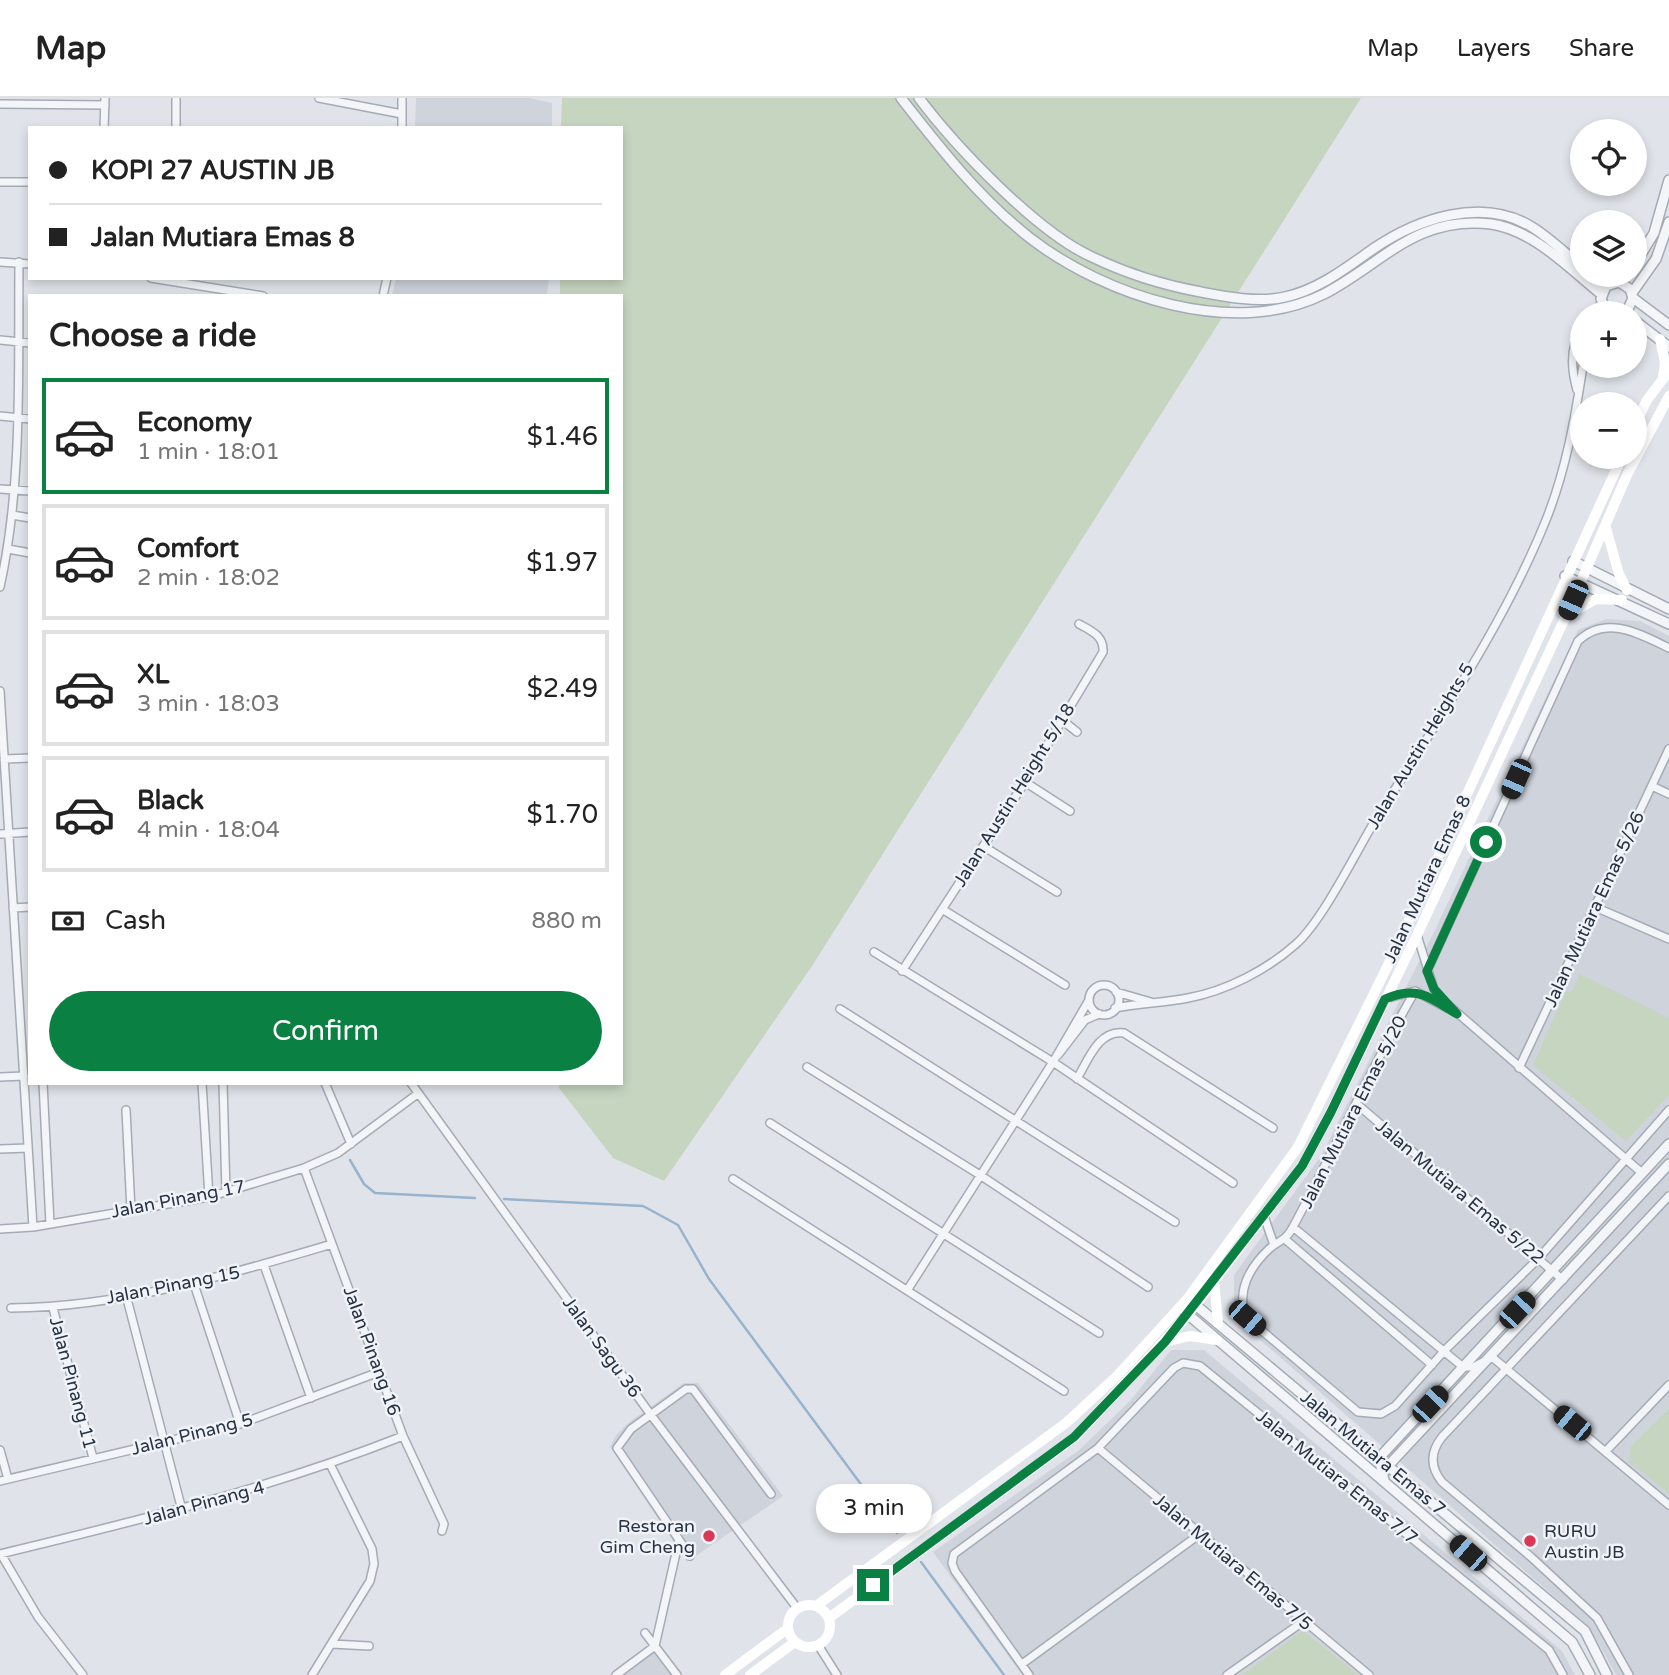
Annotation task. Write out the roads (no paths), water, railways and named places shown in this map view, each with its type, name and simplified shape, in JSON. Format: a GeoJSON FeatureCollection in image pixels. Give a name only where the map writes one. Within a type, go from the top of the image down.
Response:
{"type":"FeatureCollection","features":[{"type":"Feature","properties":{"kind":"main road"},"geometry":{"type":"LineString","coordinates":[[1647,400],[1666,375],[1665,343]]}},
{"type":"Feature","properties":{"kind":"main road","name":"Jalan Mutiara Emas 8"},"geometry":{"type":"LineString","coordinates":[[1192,1301],[1214,1280],[1264,1216],[1302,1166],[1320,1134],[1417,935],[1566,616],[1627,475],[1669,396]]}},
{"type":"Feature","properties":{"kind":"main road","name":"Jalan Mutiara Emas 8"},"geometry":{"type":"LineString","coordinates":[[829,1618],[1074,1437],[1165,1342],[1298,1147],[1393,955],[1616,469]]}},
{"type":"Feature","properties":{"kind":"main road"},"geometry":{"type":"LineString","coordinates":[[1566,616],[1596,599],[1625,595],[1606,525]]}},
{"type":"Feature","properties":{"kind":"main road"},"geometry":{"type":"LineString","coordinates":[[1214,1280],[1218,1324]]}},
{"type":"Feature","properties":{"kind":"main road","name":"Jalan Mutiara Emas 8"},"geometry":{"type":"LineString","coordinates":[[816,1606],[1066,1423],[1184,1311]]}},
{"type":"Feature","properties":{"kind":"main road"},"geometry":{"type":"LineString","coordinates":[[1165,1342],[1190,1336],[1217,1340]]}},
{"type":"Feature","properties":{"kind":"main road"},"geometry":{"type":"LineString","coordinates":[[816,1606],[829,1618],[827,1637],[818,1645],[806,1647],[794,1642],[787,1629],[789,1618],[797,1608],[816,1606]]}},
{"type":"Feature","properties":{"kind":"main road"},"geometry":{"type":"LineString","coordinates":[[725,1675],[787,1629]]}},
{"type":"Feature","properties":{"kind":"main road"},"geometry":{"type":"LineString","coordinates":[[750,1675],[794,1642]]}},
{"type":"Feature","properties":{"kind":"street"},"geometry":{"type":"LineString","coordinates":[[176,98],[176,126]]}},
{"type":"Feature","properties":{"kind":"street"},"geometry":{"type":"LineString","coordinates":[[319,98],[402,114]]}},
{"type":"Feature","properties":{"kind":"street"},"geometry":{"type":"LineString","coordinates":[[402,98],[402,126]]}},
{"type":"Feature","properties":{"kind":"street"},"geometry":{"type":"LineString","coordinates":[[901,98],[961,172],[995,208],[1031,239],[1072,265],[1157,300],[1201,310],[1244,314],[1299,305],[1359,273],[1398,244],[1417,234],[1469,224],[1508,228],[1527,237],[1603,294]]}},
{"type":"Feature","properties":{"kind":"street"},"geometry":{"type":"LineString","coordinates":[[919,98],[973,160],[1052,233],[1088,256],[1139,277],[1175,287],[1242,298],[1270,300],[1286,297],[1323,282],[1406,229],[1430,219],[1461,214],[1510,217],[1532,228],[1570,258]]}},
{"type":"Feature","properties":{"kind":"street"},"geometry":{"type":"LineString","coordinates":[[0,104],[105,102],[104,126]]}},
{"type":"Feature","properties":{"kind":"street"},"geometry":{"type":"LineString","coordinates":[[1647,246],[1665,213],[1669,180]]}},
{"type":"Feature","properties":{"kind":"street"},"geometry":{"type":"LineString","coordinates":[[0,182],[28,182]]}},
{"type":"Feature","properties":{"kind":"street"},"geometry":{"type":"LineString","coordinates":[[1629,301],[1656,259],[1669,222]]}},
{"type":"Feature","properties":{"kind":"street"},"geometry":{"type":"LineString","coordinates":[[0,262],[28,264]]}},
{"type":"Feature","properties":{"kind":"street"},"geometry":{"type":"LineString","coordinates":[[0,587],[8,550],[14,488],[18,417],[19,262]]}},
{"type":"Feature","properties":{"kind":"street"},"geometry":{"type":"LineString","coordinates":[[163,280],[251,294]]}},
{"type":"Feature","properties":{"kind":"street"},"geometry":{"type":"LineString","coordinates":[[1599,287],[1605,301]]}},
{"type":"Feature","properties":{"kind":"street"},"geometry":{"type":"LineString","coordinates":[[1599,301],[1609,287]]}},
{"type":"Feature","properties":{"kind":"street"},"geometry":{"type":"LineString","coordinates":[[1629,287],[1633,296],[1669,326]]}},
{"type":"Feature","properties":{"kind":"street"},"geometry":{"type":"LineString","coordinates":[[1647,330],[1665,343]]}},
{"type":"Feature","properties":{"kind":"street"},"geometry":{"type":"LineString","coordinates":[[0,340],[28,343]]}},
{"type":"Feature","properties":{"kind":"street","name":"Jalan Austin Heights 5"},"geometry":{"type":"LineString","coordinates":[[1576,378],[1578,390]]}},
{"type":"Feature","properties":{"kind":"street","name":"Jalan Austin Heights 5"},"geometry":{"type":"LineString","coordinates":[[1115,1008],[1203,995],[1242,979],[1296,944],[1314,923],[1463,678],[1528,560],[1547,517],[1563,467],[1574,426],[1580,378]]}},
{"type":"Feature","properties":{"kind":"street"},"geometry":{"type":"LineString","coordinates":[[0,416],[28,419]]}},
{"type":"Feature","properties":{"kind":"street"},"geometry":{"type":"LineString","coordinates":[[0,489],[28,491]]}},
{"type":"Feature","properties":{"kind":"street"},"geometry":{"type":"LineString","coordinates":[[12,515],[28,518]]}},
{"type":"Feature","properties":{"kind":"street"},"geometry":{"type":"LineString","coordinates":[[8,550],[28,553]]}},
{"type":"Feature","properties":{"kind":"street"},"geometry":{"type":"LineString","coordinates":[[1573,561],[1669,624]]}},
{"type":"Feature","properties":{"kind":"street"},"geometry":{"type":"LineString","coordinates":[[1565,576],[1580,583],[1669,608]]}},
{"type":"Feature","properties":{"kind":"street","name":"Jalan Austin Height 5/18"},"geometry":{"type":"LineString","coordinates":[[902,971],[1025,782],[1103,652],[1104,644],[1098,635],[1079,624]]}},
{"type":"Feature","properties":{"kind":"street"},"geometry":{"type":"LineString","coordinates":[[1427,971],[1575,646],[1595,630],[1625,628],[1669,648]]}},
{"type":"Feature","properties":{"kind":"street"},"geometry":{"type":"LineString","coordinates":[[0,691],[33,1227]]}},
{"type":"Feature","properties":{"kind":"street"},"geometry":{"type":"LineString","coordinates":[[1062,720],[1077,732]]}},
{"type":"Feature","properties":{"kind":"street","name":"Jalan Mutiara Emas 5/26"},"geometry":{"type":"LineString","coordinates":[[1519,1068],[1669,750]]}},
{"type":"Feature","properties":{"kind":"street"},"geometry":{"type":"LineString","coordinates":[[4,760],[28,758]]}},
{"type":"Feature","properties":{"kind":"street"},"geometry":{"type":"LineString","coordinates":[[1025,782],[1070,811]]}},
{"type":"Feature","properties":{"kind":"street"},"geometry":{"type":"LineString","coordinates":[[1652,786],[1669,794]]}},
{"type":"Feature","properties":{"kind":"street"},"geometry":{"type":"LineString","coordinates":[[0,834],[28,832]]}},
{"type":"Feature","properties":{"kind":"street"},"geometry":{"type":"LineString","coordinates":[[983,846],[1057,892]]}},
{"type":"Feature","properties":{"kind":"street"},"geometry":{"type":"LineString","coordinates":[[1595,906],[1669,939]]}},
{"type":"Feature","properties":{"kind":"street"},"geometry":{"type":"LineString","coordinates":[[13,908],[28,907]]}},
{"type":"Feature","properties":{"kind":"street"},"geometry":{"type":"LineString","coordinates":[[942,909],[1065,985]]}},
{"type":"Feature","properties":{"kind":"street"},"geometry":{"type":"LineString","coordinates":[[1417,935],[1434,989],[1457,1014],[1642,1173]]}},
{"type":"Feature","properties":{"kind":"street"},"geometry":{"type":"LineString","coordinates":[[874,953],[1055,1059],[1077,1079],[1233,1183]]}},
{"type":"Feature","properties":{"kind":"street"},"geometry":{"type":"LineString","coordinates":[[908,1289],[1055,1059],[1092,991],[1099,986],[1108,986],[1151,1002]]}},
{"type":"Feature","properties":{"kind":"street"},"geometry":{"type":"LineString","coordinates":[[1055,1059],[1085,1020],[1099,1014],[1108,1014],[1115,1008],[1118,1000],[1116,991]]}},
{"type":"Feature","properties":{"kind":"street"},"geometry":{"type":"LineString","coordinates":[[1385,999],[1401,992],[1415,991],[1457,1014]]}},
{"type":"Feature","properties":{"kind":"street","name":"Jalan Mutiara Emas 5/20"},"geometry":{"type":"LineString","coordinates":[[1286,1240],[1358,1105],[1384,1045],[1415,991]]}},
{"type":"Feature","properties":{"kind":"street"},"geometry":{"type":"LineString","coordinates":[[1089,1000],[1091,1008],[1099,1014]]}},
{"type":"Feature","properties":{"kind":"street"},"geometry":{"type":"LineString","coordinates":[[840,1009],[1175,1222]]}},
{"type":"Feature","properties":{"kind":"street"},"geometry":{"type":"LineString","coordinates":[[21,1022],[28,1022]]}},
{"type":"Feature","properties":{"kind":"street"},"geometry":{"type":"LineString","coordinates":[[1077,1079],[1104,1038],[1116,1032],[1124,1033],[1273,1128]]}},
{"type":"Feature","properties":{"kind":"street"},"geometry":{"type":"LineString","coordinates":[[807,1067],[980,1175],[1148,1287]]}},
{"type":"Feature","properties":{"kind":"street"},"geometry":{"type":"LineString","coordinates":[[0,1077],[24,1076]]}},
{"type":"Feature","properties":{"kind":"street"},"geometry":{"type":"LineString","coordinates":[[43,1085],[50,1224]]}},
{"type":"Feature","properties":{"kind":"street"},"geometry":{"type":"LineString","coordinates":[[202,1085],[208,1197]]}},
{"type":"Feature","properties":{"kind":"street"},"geometry":{"type":"LineString","coordinates":[[223,1085],[226,1193]]}},
{"type":"Feature","properties":{"kind":"street"},"geometry":{"type":"LineString","coordinates":[[326,1085],[351,1144]]}},
{"type":"Feature","properties":{"kind":"street","name":"Jalan Sagu 36"},"geometry":{"type":"LineString","coordinates":[[412,1085],[416,1095],[651,1415],[797,1608]]}},
{"type":"Feature","properties":{"kind":"street","name":"Jalan Pinang 17"},"geometry":{"type":"LineString","coordinates":[[0,1229],[33,1227],[208,1197],[304,1168],[351,1144],[416,1095]]}},
{"type":"Feature","properties":{"kind":"street","name":"Jalan Mutiara Emas 5/22"},"geometry":{"type":"LineString","coordinates":[[1358,1105],[1563,1280]]}},
{"type":"Feature","properties":{"kind":"street"},"geometry":{"type":"LineString","coordinates":[[126,1110],[131,1210]]}},
{"type":"Feature","properties":{"kind":"street"},"geometry":{"type":"LineString","coordinates":[[1432,1365],[1286,1240],[1274,1245],[1254,1266],[1245,1282],[1241,1297],[1247,1318],[1358,1412],[1374,1415],[1391,1410],[1432,1365],[1445,1350],[1538,1259],[1669,1110]]}},
{"type":"Feature","properties":{"kind":"street"},"geometry":{"type":"LineString","coordinates":[[770,1123],[1099,1334]]}},
{"type":"Feature","properties":{"kind":"street"},"geometry":{"type":"LineString","coordinates":[[1385,1482],[1382,1463],[1463,1367],[1669,1144]]}},
{"type":"Feature","properties":{"kind":"street"},"geometry":{"type":"LineString","coordinates":[[0,1149],[28,1148]]}},
{"type":"Feature","properties":{"kind":"street"},"geometry":{"type":"LineString","coordinates":[[1361,1462],[1382,1463],[1492,1357],[1669,1164]]}},
{"type":"Feature","properties":{"kind":"street","name":"Jalan Pinang 16"},"geometry":{"type":"LineString","coordinates":[[304,1168],[403,1436],[444,1524],[442,1531]]}},
{"type":"Feature","properties":{"kind":"street"},"geometry":{"type":"LineString","coordinates":[[733,1179],[1064,1391]]}},
{"type":"Feature","properties":{"kind":"street"},"geometry":{"type":"LineString","coordinates":[[1629,1675],[1597,1618],[1437,1476],[1433,1453],[1442,1437],[1669,1196]]}},
{"type":"Feature","properties":{"kind":"street"},"geometry":{"type":"LineString","coordinates":[[1264,1216],[1274,1245]]}},
{"type":"Feature","properties":{"kind":"street"},"geometry":{"type":"LineString","coordinates":[[1293,1227],[1463,1367],[1473,1367],[1492,1357]]}},
{"type":"Feature","properties":{"kind":"street","name":"Jalan Pinang 15"},"geometry":{"type":"LineString","coordinates":[[11,1308],[53,1308],[194,1283],[332,1244]]}},
{"type":"Feature","properties":{"kind":"street"},"geometry":{"type":"LineString","coordinates":[[264,1265],[311,1398]]}},
{"type":"Feature","properties":{"kind":"street"},"geometry":{"type":"LineString","coordinates":[[194,1283],[240,1424]]}},
{"type":"Feature","properties":{"kind":"street"},"geometry":{"type":"LineString","coordinates":[[126,1295],[181,1510]]}},
{"type":"Feature","properties":{"kind":"street","name":"Jalan Mutiara Emas 7"},"geometry":{"type":"LineString","coordinates":[[1192,1301],[1585,1631],[1607,1675]]}},
{"type":"Feature","properties":{"kind":"street","name":"Jalan Pinang 11"},"geometry":{"type":"LineString","coordinates":[[53,1308],[93,1458]]}},
{"type":"Feature","properties":{"kind":"street","name":"Jalan Mutiara Emas 7"},"geometry":{"type":"LineString","coordinates":[[1184,1311],[1572,1642],[1590,1675]]}},
{"type":"Feature","properties":{"kind":"street"},"geometry":{"type":"LineString","coordinates":[[1492,1357],[1669,1504]]}},
{"type":"Feature","properties":{"kind":"street","name":"Jalan Mutiara Emas 7/7"},"geometry":{"type":"LineString","coordinates":[[1098,1448],[1174,1368],[1183,1363],[1200,1366],[1549,1650],[1563,1675]]}},
{"type":"Feature","properties":{"kind":"street","name":"Jalan Pinang 5"},"geometry":{"type":"LineString","coordinates":[[4,1480],[240,1424],[379,1372]]}},
{"type":"Feature","properties":{"kind":"street"},"geometry":{"type":"LineString","coordinates":[[1606,1451],[1669,1385]]}},
{"type":"Feature","properties":{"kind":"street"},"geometry":{"type":"LineString","coordinates":[[690,1556],[617,1448],[631,1429],[686,1390],[693,1389],[771,1494]]}},
{"type":"Feature","properties":{"kind":"street","name":"Jalan Pinang 4"},"geometry":{"type":"LineString","coordinates":[[0,1554],[181,1510],[330,1464],[403,1436]]}},
{"type":"Feature","properties":{"kind":"street"},"geometry":{"type":"LineString","coordinates":[[1029,1675],[953,1567],[954,1554],[1098,1448]]}},
{"type":"Feature","properties":{"kind":"street","name":"Jalan Mutiara Emas 7/5"},"geometry":{"type":"LineString","coordinates":[[1098,1448],[1368,1675]]}},
{"type":"Feature","properties":{"kind":"street"},"geometry":{"type":"LineString","coordinates":[[0,1450],[4,1480]]}},
{"type":"Feature","properties":{"kind":"street"},"geometry":{"type":"LineString","coordinates":[[312,1675],[370,1581],[374,1564],[372,1549],[330,1464]]}},
{"type":"Feature","properties":{"kind":"street"},"geometry":{"type":"LineString","coordinates":[[1022,1664],[1200,1534]]}},
{"type":"Feature","properties":{"kind":"street"},"geometry":{"type":"LineString","coordinates":[[615,1675],[655,1646],[679,1540]]}},
{"type":"Feature","properties":{"kind":"street"},"geometry":{"type":"LineString","coordinates":[[0,1554],[38,1617],[83,1675]]}},
{"type":"Feature","properties":{"kind":"street"},"geometry":{"type":"LineString","coordinates":[[1227,1675],[1304,1621]]}},
{"type":"Feature","properties":{"kind":"street"},"geometry":{"type":"LineString","coordinates":[[646,1633],[677,1675]]}},
{"type":"Feature","properties":{"kind":"street"},"geometry":{"type":"LineString","coordinates":[[332,1644],[369,1646]]}},
{"type":"Feature","properties":{"kind":"street"},"geometry":{"type":"LineString","coordinates":[[818,1645],[837,1675]]}},
{"type":"Feature","properties":{"kind":"waterway"},"geometry":{"type":"LineString","coordinates":[[350,1160],[364,1184],[375,1193],[475,1198]]}},
{"type":"Feature","properties":{"kind":"waterway"},"geometry":{"type":"LineString","coordinates":[[504,1199],[643,1206],[678,1225],[709,1279],[897,1533]]}},
{"type":"Feature","properties":{"kind":"waterway"},"geometry":{"type":"LineString","coordinates":[[921,1562],[1004,1675]]}},
{"type":"Feature","properties":{"kind":"place","name":"Restoran Gim Cheng"},"geometry":{"type":"Point","coordinates":[709,1536]}},
{"type":"Feature","properties":{"kind":"place","name":"RURU Austin JB"},"geometry":{"type":"Point","coordinates":[1530,1541]}}]}
